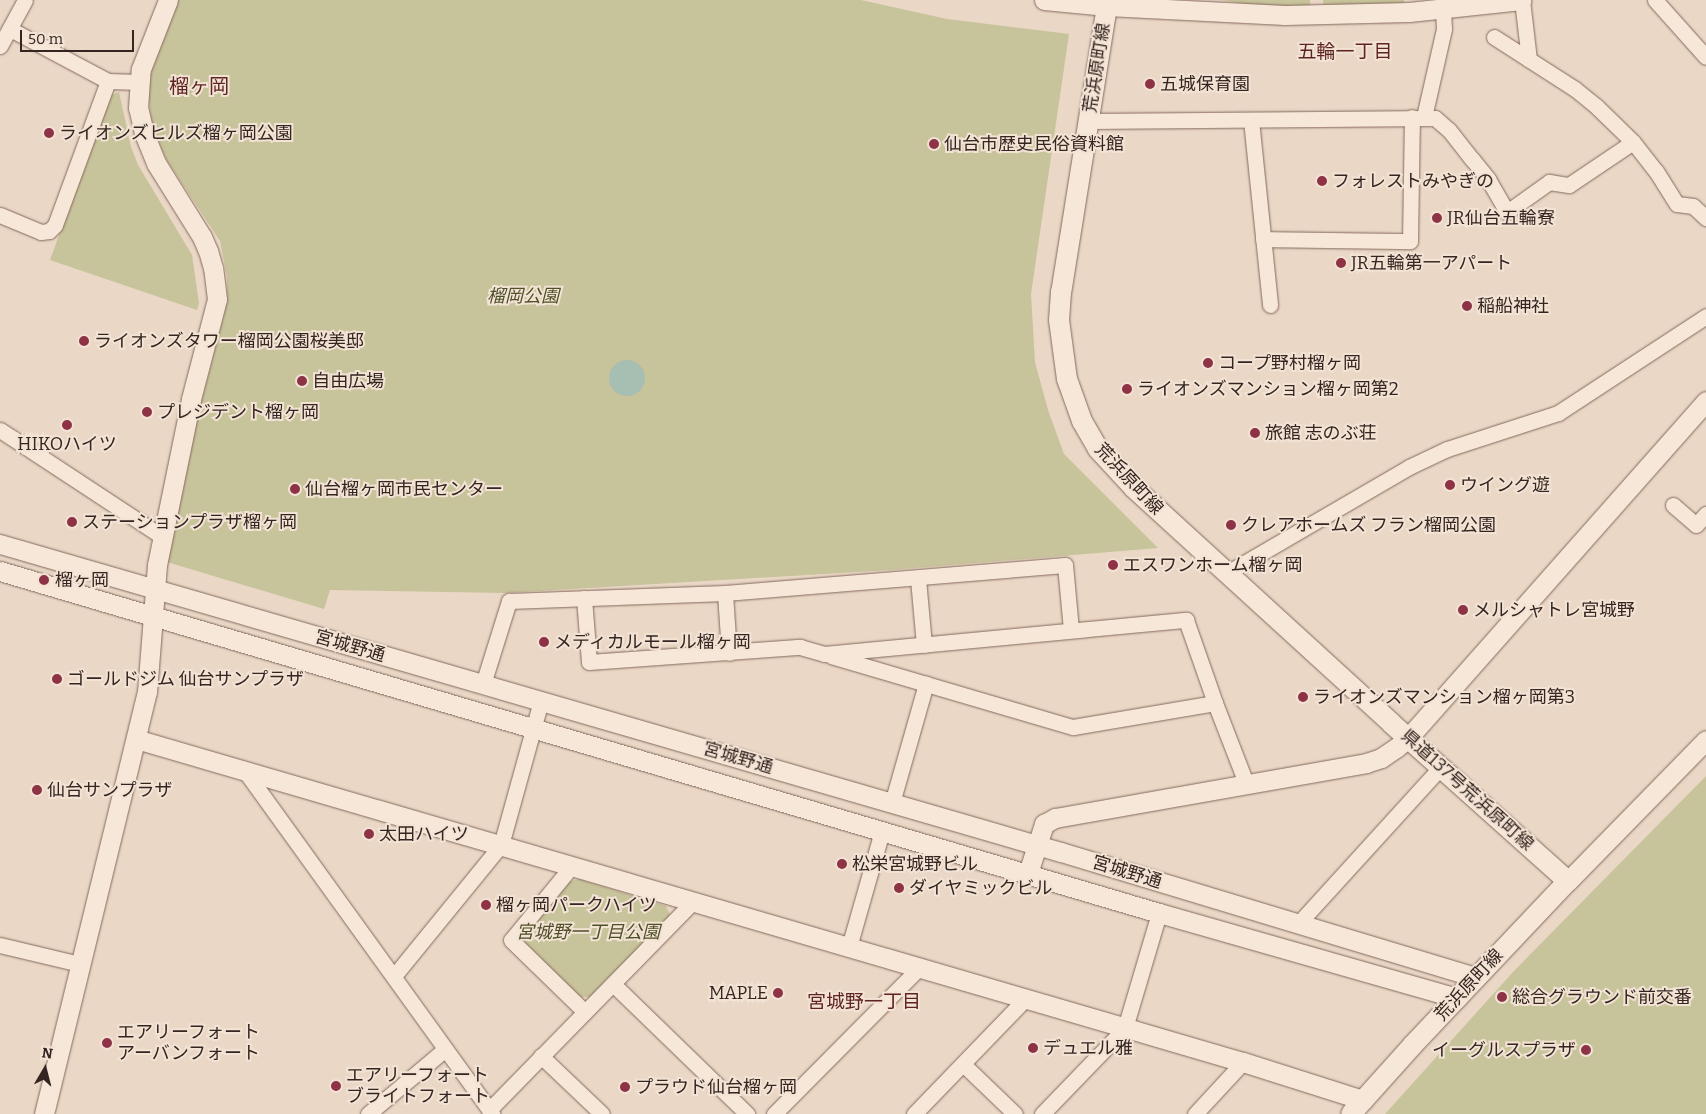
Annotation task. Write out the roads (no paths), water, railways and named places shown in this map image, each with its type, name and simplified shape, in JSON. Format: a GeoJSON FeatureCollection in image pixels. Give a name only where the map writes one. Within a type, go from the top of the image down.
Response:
{"type":"FeatureCollection","features":[{"type":"Feature","properties":{"kind":"main road","name":"荒浜原町線"},"geometry":{"type":"LineString","coordinates":[[1107,3],[1061,300],[1061,350],[1067,379],[1082,421],[1098,449],[1134,488],[1366,700]]}},
{"type":"Feature","properties":{"kind":"main road","name":"県道137号荒浜原町線"},"geometry":{"type":"LineString","coordinates":[[1366,700],[1568,880]]}},
{"type":"Feature","properties":{"kind":"main road","name":"荒浜原町線"},"geometry":{"type":"LineString","coordinates":[[1357,1107],[1568,880]]}},
{"type":"Feature","properties":{"kind":"street"},"geometry":{"type":"LineString","coordinates":[[0,46],[24,0]]}},
{"type":"Feature","properties":{"kind":"street"},"geometry":{"type":"LineString","coordinates":[[44,1114],[147,692],[157,565],[191,398],[216,310],[216,286],[211,260],[202,236],[156,163],[144,133],[138,108],[139,82],[145,56],[168,0]]}},
{"type":"Feature","properties":{"kind":"street"},"geometry":{"type":"LineString","coordinates":[[1044,0],[1285,15],[1443,10],[1522,0],[1529,60]]}},
{"type":"Feature","properties":{"kind":"street"},"geometry":{"type":"LineString","coordinates":[[1655,0],[1706,57]]}},
{"type":"Feature","properties":{"kind":"street"},"geometry":{"type":"LineString","coordinates":[[1263,239],[1410,241],[1418,117],[1444,29],[1443,10]]}},
{"type":"Feature","properties":{"kind":"street"},"geometry":{"type":"LineString","coordinates":[[10,29],[108,81],[139,82]]}},
{"type":"Feature","properties":{"kind":"street"},"geometry":{"type":"LineString","coordinates":[[1494,36],[1597,107],[1633,142],[1656,171],[1677,204],[1693,206],[1706,218]]}},
{"type":"Feature","properties":{"kind":"street"},"geometry":{"type":"LineString","coordinates":[[0,215],[41,232],[50,231],[55,225],[108,81]]}},
{"type":"Feature","properties":{"kind":"street"},"geometry":{"type":"LineString","coordinates":[[1089,121],[1434,118],[1449,130],[1488,179],[1507,212],[1550,182],[1569,185],[1633,142]]}},
{"type":"Feature","properties":{"kind":"street"},"geometry":{"type":"LineString","coordinates":[[1251,120],[1270,305]]}},
{"type":"Feature","properties":{"kind":"street"},"geometry":{"type":"LineString","coordinates":[[1227,573],[1408,466],[1447,449],[1558,413],[1706,316]]}},
{"type":"Feature","properties":{"kind":"street"},"geometry":{"type":"LineString","coordinates":[[1028,874],[1044,824],[1055,818],[1366,763],[1381,758],[1408,738],[1706,401]]}},
{"type":"Feature","properties":{"kind":"street"},"geometry":{"type":"LineString","coordinates":[[0,430],[163,537]]}},
{"type":"Feature","properties":{"kind":"street"},"geometry":{"type":"LineString","coordinates":[[1673,505],[1696,525],[1705,517]]}},
{"type":"Feature","properties":{"kind":"street","name":"宮城野通"},"geometry":{"type":"LineString","coordinates":[[0,544],[892,803],[1476,977]]}},
{"type":"Feature","properties":{"kind":"street"},"geometry":{"type":"LineString","coordinates":[[483,684],[509,601],[725,593],[1065,565],[1071,630]]}},
{"type":"Feature","properties":{"kind":"street","name":"宮城野通"},"geometry":{"type":"LineString","coordinates":[[0,571],[1028,874],[1457,998]]}},
{"type":"Feature","properties":{"kind":"street"},"geometry":{"type":"LineString","coordinates":[[918,578],[924,645]]}},
{"type":"Feature","properties":{"kind":"street"},"geometry":{"type":"LineString","coordinates":[[725,593],[729,653]]}},
{"type":"Feature","properties":{"kind":"street"},"geometry":{"type":"LineString","coordinates":[[584,598],[589,662],[800,647],[1072,727],[1215,703]]}},
{"type":"Feature","properties":{"kind":"street"},"geometry":{"type":"LineString","coordinates":[[824,654],[1186,620],[1246,783]]}},
{"type":"Feature","properties":{"kind":"street"},"geometry":{"type":"LineString","coordinates":[[892,803],[926,684]]}},
{"type":"Feature","properties":{"kind":"street"},"geometry":{"type":"LineString","coordinates":[[394,976],[500,845],[541,701]]}},
{"type":"Feature","properties":{"kind":"street"},"geometry":{"type":"LineString","coordinates":[[136,739],[1243,1062],[1357,1107]]}},
{"type":"Feature","properties":{"kind":"street"},"geometry":{"type":"LineString","coordinates":[[1568,880],[1706,740]]}},
{"type":"Feature","properties":{"kind":"street"},"geometry":{"type":"LineString","coordinates":[[1298,924],[1440,767]]}},
{"type":"Feature","properties":{"kind":"street"},"geometry":{"type":"LineString","coordinates":[[245,771],[394,976],[444,1050],[491,1112],[541,1056],[693,902]]}},
{"type":"Feature","properties":{"kind":"street"},"geometry":{"type":"LineString","coordinates":[[849,947],[882,831]]}},
{"type":"Feature","properties":{"kind":"street"},"geometry":{"type":"LineString","coordinates":[[571,867],[512,940],[585,1012]]}},
{"type":"Feature","properties":{"kind":"street"},"geometry":{"type":"LineString","coordinates":[[1042,1114],[1125,1028],[1159,912]]}},
{"type":"Feature","properties":{"kind":"street"},"geometry":{"type":"LineString","coordinates":[[0,945],[80,964]]}},
{"type":"Feature","properties":{"kind":"street"},"geometry":{"type":"LineString","coordinates":[[774,1114],[919,968]]}},
{"type":"Feature","properties":{"kind":"street"},"geometry":{"type":"LineString","coordinates":[[613,984],[747,1114]]}},
{"type":"Feature","properties":{"kind":"street"},"geometry":{"type":"LineString","coordinates":[[914,1114],[1026,998]]}},
{"type":"Feature","properties":{"kind":"street"},"geometry":{"type":"LineString","coordinates":[[368,1114],[444,1050]]}},
{"type":"Feature","properties":{"kind":"street"},"geometry":{"type":"LineString","coordinates":[[541,1056],[602,1114]]}},
{"type":"Feature","properties":{"kind":"street"},"geometry":{"type":"LineString","coordinates":[[1195,1114],[1243,1062]]}},
{"type":"Feature","properties":{"kind":"street"},"geometry":{"type":"LineString","coordinates":[[963,1064],[1015,1114]]}},
{"type":"Feature","properties":{"kind":"place","name":"五城保育園"},"geometry":{"type":"Point","coordinates":[1150,84]}},
{"type":"Feature","properties":{"kind":"place","name":"ライオンズヒルズ榴ヶ岡公園"},"geometry":{"type":"Point","coordinates":[49,133]}},
{"type":"Feature","properties":{"kind":"place","name":"仙台市歴史民俗資料館"},"geometry":{"type":"Point","coordinates":[934,144]}},
{"type":"Feature","properties":{"kind":"place","name":"フォレストみやぎの"},"geometry":{"type":"Point","coordinates":[1322,181]}},
{"type":"Feature","properties":{"kind":"place","name":"JR仙台五輪寮"},"geometry":{"type":"Point","coordinates":[1437,218]}},
{"type":"Feature","properties":{"kind":"place","name":"JR五輪第一アパート"},"geometry":{"type":"Point","coordinates":[1341,263]}},
{"type":"Feature","properties":{"kind":"place","name":"稲船神社"},"geometry":{"type":"Point","coordinates":[1467,306]}},
{"type":"Feature","properties":{"kind":"place","name":"ライオンズタワー榴岡公園桜美邸"},"geometry":{"type":"Point","coordinates":[84,341]}},
{"type":"Feature","properties":{"kind":"place","name":"コープ野村榴ヶ岡"},"geometry":{"type":"Point","coordinates":[1208,363]}},
{"type":"Feature","properties":{"kind":"place","name":"自由広場"},"geometry":{"type":"Point","coordinates":[302,381]}},
{"type":"Feature","properties":{"kind":"place","name":"ライオンズマンション榴ヶ岡第2"},"geometry":{"type":"Point","coordinates":[1127,389]}},
{"type":"Feature","properties":{"kind":"place","name":"プレジデント榴ヶ岡"},"geometry":{"type":"Point","coordinates":[147,412]}},
{"type":"Feature","properties":{"kind":"place","name":"HIKOハイツ"},"geometry":{"type":"Point","coordinates":[67,425]}},
{"type":"Feature","properties":{"kind":"place","name":"旅館 志のぶ荘"},"geometry":{"type":"Point","coordinates":[1255,433]}},
{"type":"Feature","properties":{"kind":"place","name":"ウイング遊"},"geometry":{"type":"Point","coordinates":[1450,485]}},
{"type":"Feature","properties":{"kind":"place","name":"仙台榴ヶ岡市民センター"},"geometry":{"type":"Point","coordinates":[295,489]}},
{"type":"Feature","properties":{"kind":"place","name":"ステーションプラザ榴ヶ岡"},"geometry":{"type":"Point","coordinates":[72,522]}},
{"type":"Feature","properties":{"kind":"place","name":"クレアホームズ フラン榴岡公園"},"geometry":{"type":"Point","coordinates":[1231,525]}},
{"type":"Feature","properties":{"kind":"place","name":"エスワンホーム榴ヶ岡"},"geometry":{"type":"Point","coordinates":[1113,565]}},
{"type":"Feature","properties":{"kind":"place","name":"榴ヶ岡"},"geometry":{"type":"Point","coordinates":[44,580]}},
{"type":"Feature","properties":{"kind":"place","name":"メルシャトレ宮城野"},"geometry":{"type":"Point","coordinates":[1463,610]}},
{"type":"Feature","properties":{"kind":"place","name":"メディカルモール榴ヶ岡"},"geometry":{"type":"Point","coordinates":[544,642]}},
{"type":"Feature","properties":{"kind":"place","name":"ゴールドジム 仙台サンプラザ"},"geometry":{"type":"Point","coordinates":[57,679]}},
{"type":"Feature","properties":{"kind":"place","name":"ライオンズマンション榴ヶ岡第3"},"geometry":{"type":"Point","coordinates":[1303,697]}},
{"type":"Feature","properties":{"kind":"place","name":"仙台サンプラザ"},"geometry":{"type":"Point","coordinates":[37,790]}},
{"type":"Feature","properties":{"kind":"place","name":"太田ハイツ"},"geometry":{"type":"Point","coordinates":[369,834]}},
{"type":"Feature","properties":{"kind":"place","name":"松栄宮城野ビル"},"geometry":{"type":"Point","coordinates":[842,864]}},
{"type":"Feature","properties":{"kind":"place","name":"ダイヤミックビル"},"geometry":{"type":"Point","coordinates":[899,888]}},
{"type":"Feature","properties":{"kind":"place","name":"榴ヶ岡パークハイツ"},"geometry":{"type":"Point","coordinates":[486,905]}},
{"type":"Feature","properties":{"kind":"place","name":"MAPLE"},"geometry":{"type":"Point","coordinates":[778,993]}},
{"type":"Feature","properties":{"kind":"place","name":"総合グラウンド前交番"},"geometry":{"type":"Point","coordinates":[1502,997]}},
{"type":"Feature","properties":{"kind":"place","name":"エアリーフォート アーバンフォート"},"geometry":{"type":"Point","coordinates":[107,1043]}},
{"type":"Feature","properties":{"kind":"place","name":"デュエル雅"},"geometry":{"type":"Point","coordinates":[1033,1048]}},
{"type":"Feature","properties":{"kind":"place","name":"イーグルスプラザ"},"geometry":{"type":"Point","coordinates":[1586,1050]}},
{"type":"Feature","properties":{"kind":"place","name":"エアリーフォート ブライトフォート"},"geometry":{"type":"Point","coordinates":[336,1086]}},
{"type":"Feature","properties":{"kind":"place","name":"プラウド仙台榴ヶ岡"},"geometry":{"type":"Point","coordinates":[625,1087]}},
{"type":"Feature","properties":{"kind":"district","name":"五輪一丁目"},"geometry":{"type":"Point","coordinates":[1345,52]}},
{"type":"Feature","properties":{"kind":"district","name":"榴ヶ岡"},"geometry":{"type":"Point","coordinates":[199,86]}},
{"type":"Feature","properties":{"kind":"district","name":"宮城野一丁目"},"geometry":{"type":"Point","coordinates":[864,1002]}},
{"type":"Feature","properties":{"kind":"park label","name":"榴岡公園"},"geometry":{"type":"Point","coordinates":[523,296]}},
{"type":"Feature","properties":{"kind":"park label","name":"宮城野一丁目公園"},"geometry":{"type":"Point","coordinates":[588,932]}}]}
